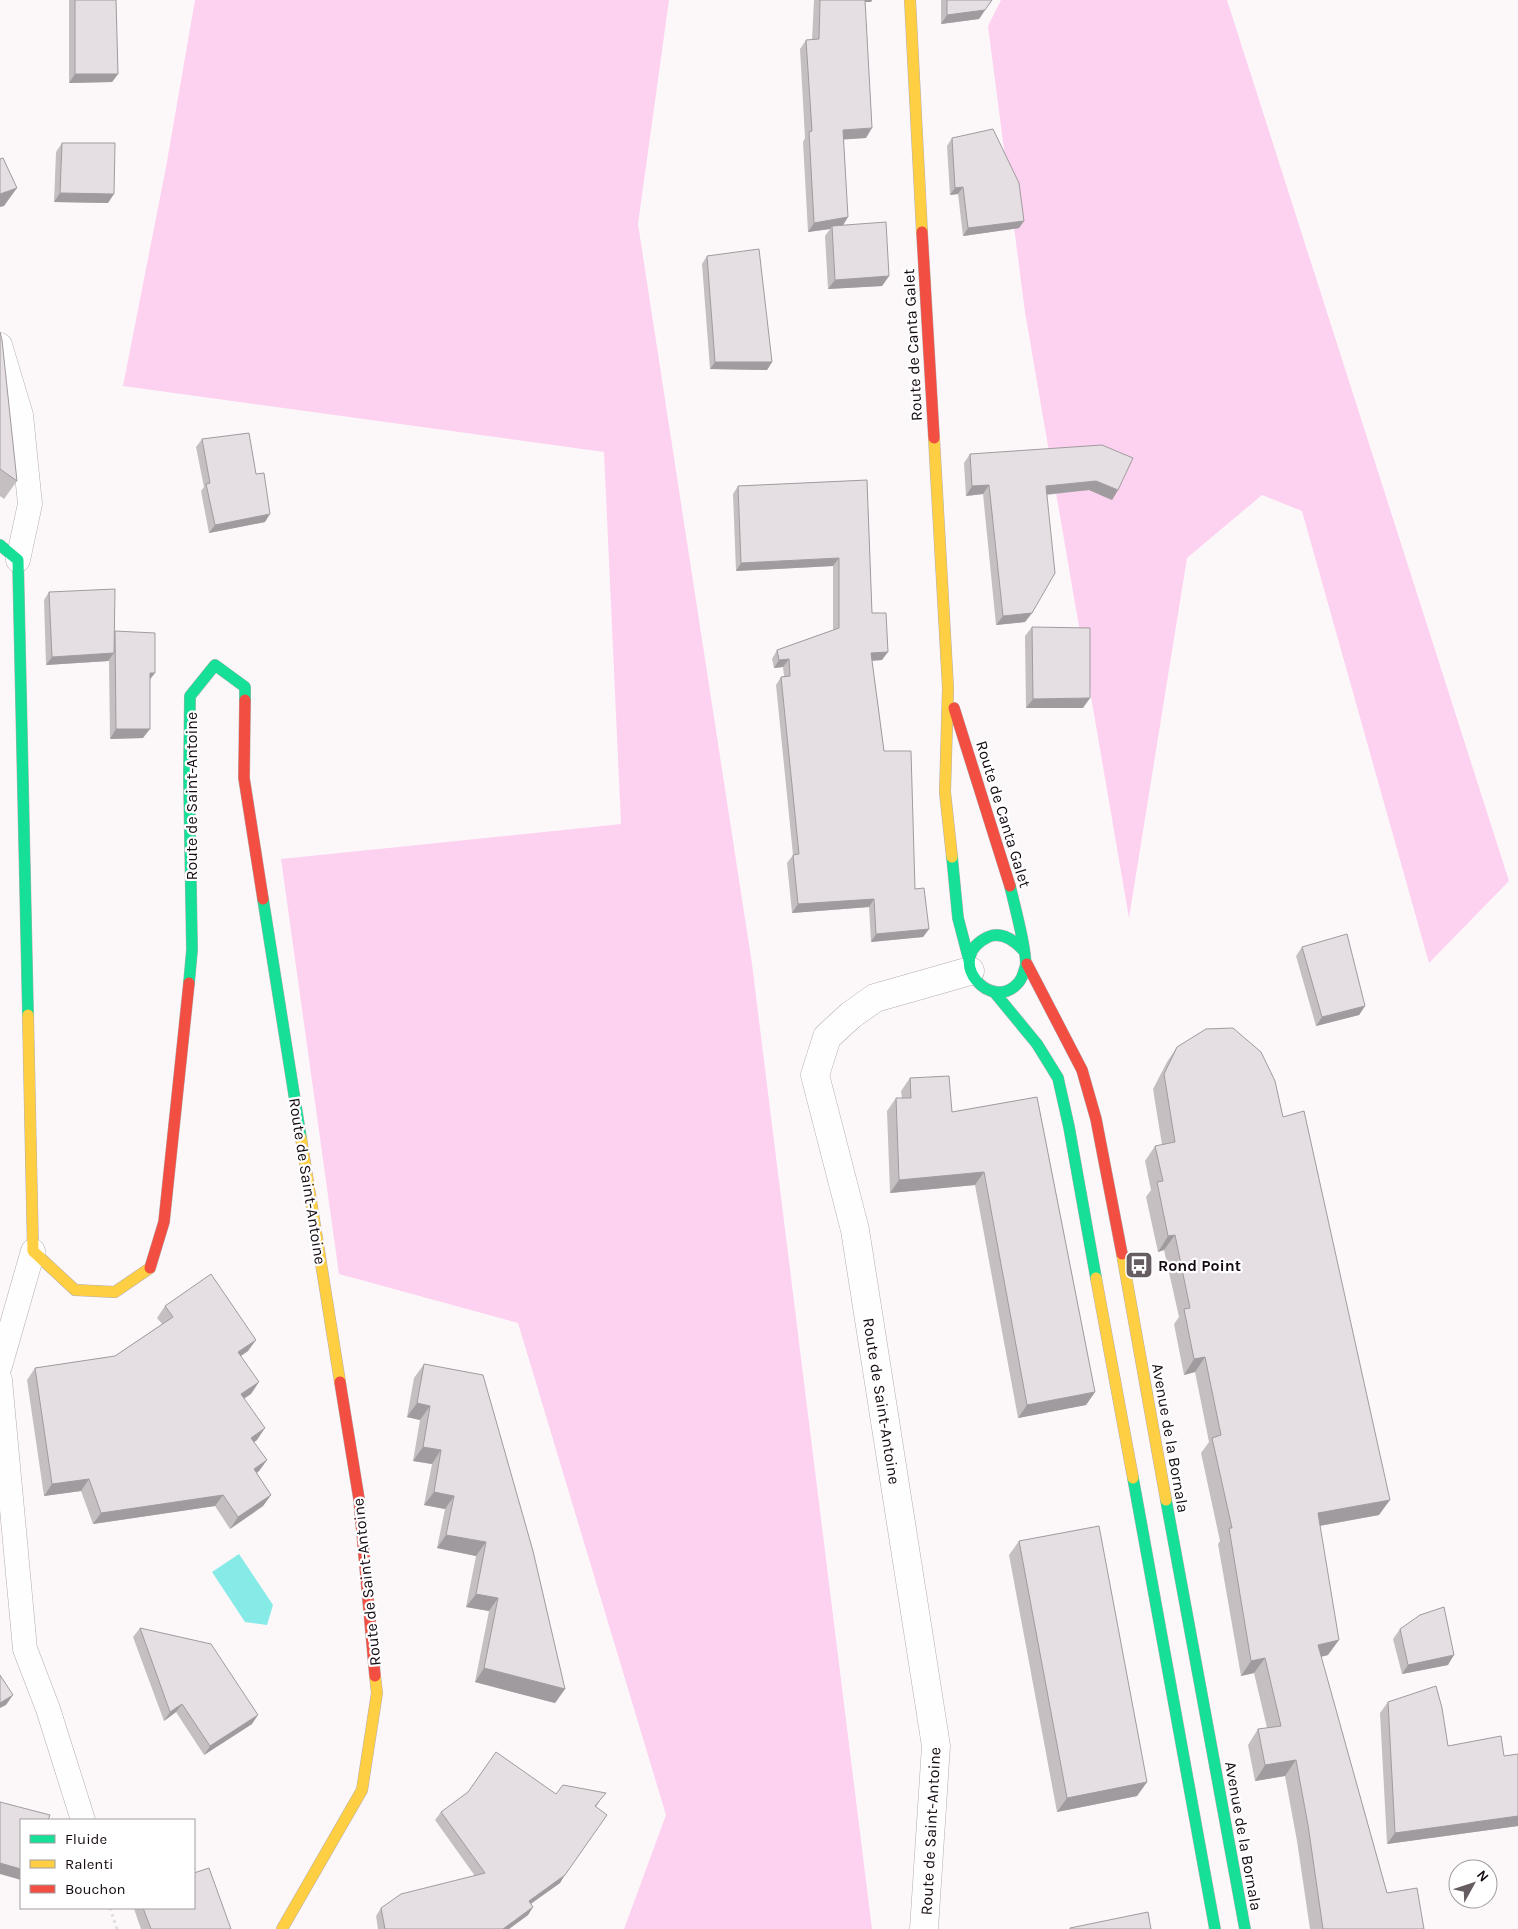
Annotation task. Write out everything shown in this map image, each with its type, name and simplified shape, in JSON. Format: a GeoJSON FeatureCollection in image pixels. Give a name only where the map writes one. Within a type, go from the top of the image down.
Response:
{"type":"FeatureCollection","features":[{"type":"Feature","properties":{"kind":"main road","name":"Route de Canta Galet"},"geometry":{"type":"LineString","coordinates":[[910,0],[948,688],[945,792],[958,918],[969,965]]}},
{"type":"Feature","properties":{"kind":"main road"},"geometry":{"type":"LineString","coordinates":[[9,553],[33,1251]]}},
{"type":"Feature","properties":{"kind":"main road","name":"Route de Saint-Antoine"},"geometry":{"type":"LineString","coordinates":[[33,1251],[75,1290],[115,1292],[150,1269],[156,1250],[164,1222],[192,950],[189,777],[190,696],[216,666],[245,687],[244,778],[359,1499],[377,1692],[362,1790],[282,1929]]}},
{"type":"Feature","properties":{"kind":"main road","name":"Route de Canta Galet"},"geometry":{"type":"LineString","coordinates":[[948,688],[1009,883],[1024,951]]}},
{"type":"Feature","properties":{"kind":"main road"},"geometry":{"type":"LineString","coordinates":[[1004,935],[1016,941],[1024,951],[1027,964],[1024,978],[1015,988],[1002,993],[988,991],[976,983],[969,965],[973,949],[981,941],[990,936],[1004,935]]}},
{"type":"Feature","properties":{"kind":"main road","name":"Avenue de la Bornala"},"geometry":{"type":"LineString","coordinates":[[1027,964],[1082,1070],[1096,1119],[1130,1292],[1168,1514],[1244,1929]]}},
{"type":"Feature","properties":{"kind":"main road"},"geometry":{"type":"LineString","coordinates":[[996,993],[1037,1044],[1058,1078],[1069,1126],[1215,1929]]}},
{"type":"Feature","properties":{"kind":"street","name":"Route de Saint-Antoine"},"geometry":{"type":"LineString","coordinates":[[924,1929],[936,1746],[855,1230],[815,1075],[827,1036],[851,1015],[876,998],[969,965]]}},
{"type":"Feature","properties":{"kind":"lane"},"geometry":{"type":"LineString","coordinates":[[0,345],[21,415],[30,504],[9,553]]}},
{"type":"Feature","properties":{"kind":"lane"},"geometry":{"type":"LineString","coordinates":[[0,1366],[33,1251]]}},
{"type":"Feature","properties":{"kind":"lane"},"geometry":{"type":"LineString","coordinates":[[0,1380],[25,1649],[48,1709],[83,1819]]}},
{"type":"Feature","properties":{"kind":"path"},"geometry":{"type":"LineString","coordinates":[[110,1909],[117,1929]]}},
{"type":"Feature","properties":{"kind":"shaded area"},"geometry":{"type":"Polygon","coordinates":[[[195,0],[669,0],[638,224],[752,964],[872,1929],[624,1929],[666,1815],[518,1323],[339,1274],[281,859],[621,824],[604,452],[123,386],[166,167],[195,0]]]}},
{"type":"Feature","properties":{"kind":"shaded area"},"geometry":{"type":"Polygon","coordinates":[[[1001,0],[1227,0],[1509,881],[1429,963],[1302,511],[1262,495],[1187,558],[1129,918],[1025,312],[988,26],[1001,0]]]}},
{"type":"Feature","properties":{"kind":"water"},"geometry":{"type":"Polygon","coordinates":[[[239,1554],[273,1605],[267,1625],[245,1622],[212,1572],[239,1554]]]}},
{"type":"Feature","properties":{"kind":"building"},"geometry":{"type":"Polygon","coordinates":[[[75,0],[116,0],[118,74],[75,74],[75,0]]]}},
{"type":"Feature","properties":{"kind":"building"},"geometry":{"type":"Polygon","coordinates":[[[820,0],[865,0],[872,128],[843,130],[848,217],[814,223],[809,132],[812,131],[806,40],[819,39],[820,0]]]}},
{"type":"Feature","properties":{"kind":"building"},"geometry":{"type":"Polygon","coordinates":[[[947,0],[992,0],[985,10],[947,15],[947,0]]]}},
{"type":"Feature","properties":{"kind":"building"},"geometry":{"type":"Polygon","coordinates":[[[993,129],[1019,183],[1024,221],[968,228],[963,187],[955,188],[952,138],[993,129]]]}},
{"type":"Feature","properties":{"kind":"building"},"geometry":{"type":"Polygon","coordinates":[[[62,143],[115,143],[114,194],[60,193],[62,143]]]}},
{"type":"Feature","properties":{"kind":"building"},"geometry":{"type":"Polygon","coordinates":[[[3,158],[17,188],[0,194],[0,159],[3,158]]]}},
{"type":"Feature","properties":{"kind":"building"},"geometry":{"type":"Polygon","coordinates":[[[886,222],[889,276],[835,280],[832,226],[886,222]]]}},
{"type":"Feature","properties":{"kind":"building"},"geometry":{"type":"Polygon","coordinates":[[[759,249],[772,362],[715,362],[707,256],[759,249]]]}},
{"type":"Feature","properties":{"kind":"building"},"geometry":{"type":"Polygon","coordinates":[[[0,332],[2,340],[17,481],[0,469],[0,332]]]}},
{"type":"Feature","properties":{"kind":"building"},"geometry":{"type":"Polygon","coordinates":[[[249,433],[256,474],[264,473],[270,514],[215,525],[206,484],[210,483],[202,439],[249,433]]]}},
{"type":"Feature","properties":{"kind":"building"},"geometry":{"type":"Polygon","coordinates":[[[1102,445],[1133,458],[1118,490],[1096,481],[1046,486],[1055,573],[1032,613],[1003,616],[989,485],[972,486],[970,454],[1102,445]]]}},
{"type":"Feature","properties":{"kind":"building"},"geometry":{"type":"Polygon","coordinates":[[[867,480],[872,613],[886,613],[888,652],[871,653],[884,751],[911,751],[915,889],[924,888],[929,929],[876,934],[874,899],[798,904],[793,855],[799,854],[781,677],[790,676],[789,659],[779,660],[777,650],[839,628],[839,558],[741,563],[738,486],[867,480]]]}},
{"type":"Feature","properties":{"kind":"building"},"geometry":{"type":"Polygon","coordinates":[[[115,589],[114,653],[52,657],[49,592],[115,589]]]}},
{"type":"Feature","properties":{"kind":"building"},"geometry":{"type":"Polygon","coordinates":[[[1032,627],[1090,628],[1090,698],[1033,699],[1032,627]]]}},
{"type":"Feature","properties":{"kind":"building"},"geometry":{"type":"Polygon","coordinates":[[[115,631],[155,633],[155,673],[150,673],[150,729],[116,729],[115,631]]]}},
{"type":"Feature","properties":{"kind":"building"},"geometry":{"type":"Polygon","coordinates":[[[1347,934],[1365,1006],[1322,1017],[1302,947],[1347,934]]]}},
{"type":"Feature","properties":{"kind":"building"},"geometry":{"type":"Polygon","coordinates":[[[1233,1028],[1261,1052],[1275,1081],[1283,1117],[1304,1111],[1390,1500],[1318,1513],[1339,1640],[1318,1645],[1387,1893],[1417,1888],[1424,1929],[1323,1929],[1308,1825],[1296,1760],[1265,1765],[1258,1729],[1281,1726],[1265,1658],[1251,1661],[1229,1528],[1232,1528],[1212,1438],[1221,1435],[1205,1357],[1194,1359],[1184,1309],[1190,1308],[1175,1235],[1168,1236],[1157,1182],[1163,1181],[1155,1146],[1175,1142],[1164,1074],[1177,1047],[1206,1029],[1233,1028]]]}},
{"type":"Feature","properties":{"kind":"building"},"geometry":{"type":"Polygon","coordinates":[[[949,1076],[952,1112],[1037,1097],[1095,1392],[1027,1405],[984,1172],[899,1180],[896,1098],[911,1098],[910,1078],[949,1076]]]}},
{"type":"Feature","properties":{"kind":"building"},"geometry":{"type":"Polygon","coordinates":[[[211,1274],[256,1340],[238,1352],[259,1382],[241,1394],[265,1428],[251,1438],[267,1460],[254,1469],[271,1495],[238,1517],[223,1495],[101,1513],[89,1479],[52,1484],[35,1368],[115,1356],[173,1317],[165,1306],[211,1274]]]}},
{"type":"Feature","properties":{"kind":"building"},"geometry":{"type":"Polygon","coordinates":[[[424,1364],[483,1375],[533,1551],[565,1689],[484,1668],[498,1598],[476,1594],[486,1542],[446,1535],[454,1496],[434,1492],[441,1450],[423,1447],[430,1406],[417,1403],[424,1364]]]}},
{"type":"Feature","properties":{"kind":"building"},"geometry":{"type":"Polygon","coordinates":[[[1099,1526],[1147,1782],[1067,1798],[1019,1541],[1099,1526]]]}},
{"type":"Feature","properties":{"kind":"building"},"geometry":{"type":"Polygon","coordinates":[[[1444,1607],[1454,1655],[1408,1665],[1400,1629],[1420,1615],[1444,1607]]]}},
{"type":"Feature","properties":{"kind":"building"},"geometry":{"type":"Polygon","coordinates":[[[140,1628],[211,1644],[258,1715],[210,1746],[182,1704],[170,1712],[140,1628]]]}},
{"type":"Feature","properties":{"kind":"building"},"geometry":{"type":"Polygon","coordinates":[[[0,1675],[13,1695],[0,1703],[0,1675]]]}},
{"type":"Feature","properties":{"kind":"building"},"geometry":{"type":"Polygon","coordinates":[[[1436,1686],[1442,1708],[1448,1746],[1501,1736],[1504,1756],[1518,1754],[1518,1816],[1395,1833],[1388,1702],[1436,1686]]]}},
{"type":"Feature","properties":{"kind":"building"},"geometry":{"type":"Polygon","coordinates":[[[496,1752],[556,1794],[563,1785],[606,1793],[595,1806],[607,1815],[565,1875],[529,1901],[533,1907],[503,1929],[385,1929],[381,1908],[401,1894],[485,1873],[441,1812],[468,1792],[496,1752]]]}},
{"type":"Feature","properties":{"kind":"building"},"geometry":{"type":"Polygon","coordinates":[[[0,1802],[50,1815],[48,1819],[20,1819],[20,1869],[0,1863],[0,1802]]]}},
{"type":"Feature","properties":{"kind":"building"},"geometry":{"type":"Polygon","coordinates":[[[209,1868],[231,1929],[151,1929],[143,1909],[195,1909],[195,1873],[209,1868]]]}},
{"type":"Feature","properties":{"kind":"building"},"geometry":{"type":"Polygon","coordinates":[[[1148,1912],[1151,1929],[1070,1929],[1070,1928],[1148,1912]]]}},
{"type":"Feature","properties":{"kind":"traffic: fast"},"geometry":{"type":"LineString","coordinates":[[0,545],[18,560],[28,1015]]}},
{"type":"Feature","properties":{"kind":"traffic: fast"},"geometry":{"type":"LineString","coordinates":[[189,983],[192,950],[189,777],[190,696],[215,665],[245,687],[245,700]]}},
{"type":"Feature","properties":{"kind":"traffic: fast"},"geometry":{"type":"LineString","coordinates":[[952,857],[958,918],[969,960]]}},
{"type":"Feature","properties":{"kind":"traffic: fast"},"geometry":{"type":"LineString","coordinates":[[1010,886],[1025,953],[1026,962],[1022,977],[1019,982],[1008,990],[996,992],[985,988],[976,980],[970,970],[970,958],[975,947],[993,935],[1008,938],[1024,951]]}},
{"type":"Feature","properties":{"kind":"traffic: fast"},"geometry":{"type":"LineString","coordinates":[[263,899],[301,1138]]}},
{"type":"Feature","properties":{"kind":"traffic: fast"},"geometry":{"type":"LineString","coordinates":[[995,993],[1037,1044],[1058,1078],[1069,1127],[1096,1278]]}},
{"type":"Feature","properties":{"kind":"traffic: fast"},"geometry":{"type":"LineString","coordinates":[[1133,1478],[1215,1929]]}},
{"type":"Feature","properties":{"kind":"traffic: fast"},"geometry":{"type":"LineString","coordinates":[[1166,1500],[1245,1929]]}},
{"type":"Feature","properties":{"kind":"traffic: slow"},"geometry":{"type":"LineString","coordinates":[[910,0],[922,232]]}},
{"type":"Feature","properties":{"kind":"traffic: slow"},"geometry":{"type":"LineString","coordinates":[[934,438],[948,688],[945,792],[952,857]]}},
{"type":"Feature","properties":{"kind":"traffic: slow"},"geometry":{"type":"LineString","coordinates":[[28,1015],[33,1251],[75,1290],[115,1292],[150,1268]]}},
{"type":"Feature","properties":{"kind":"traffic: slow"},"geometry":{"type":"LineString","coordinates":[[301,1138],[340,1382]]}},
{"type":"Feature","properties":{"kind":"traffic: slow"},"geometry":{"type":"LineString","coordinates":[[1122,1254],[1166,1500]]}},
{"type":"Feature","properties":{"kind":"traffic: slow"},"geometry":{"type":"LineString","coordinates":[[1096,1278],[1133,1478]]}},
{"type":"Feature","properties":{"kind":"traffic: slow"},"geometry":{"type":"LineString","coordinates":[[282,1929],[362,1790],[377,1693],[375,1676]]}},
{"type":"Feature","properties":{"kind":"traffic: jam"},"geometry":{"type":"LineString","coordinates":[[922,232],[934,438]]}},
{"type":"Feature","properties":{"kind":"traffic: jam"},"geometry":{"type":"LineString","coordinates":[[245,700],[244,778],[263,899]]}},
{"type":"Feature","properties":{"kind":"traffic: jam"},"geometry":{"type":"LineString","coordinates":[[954,708],[1010,886]]}},
{"type":"Feature","properties":{"kind":"traffic: jam"},"geometry":{"type":"LineString","coordinates":[[1027,964],[1082,1070],[1096,1119],[1122,1254]]}},
{"type":"Feature","properties":{"kind":"traffic: jam"},"geometry":{"type":"LineString","coordinates":[[150,1268],[164,1222],[189,983]]}},
{"type":"Feature","properties":{"kind":"traffic: jam"},"geometry":{"type":"LineString","coordinates":[[340,1382],[359,1499],[375,1676]]}},
{"type":"Feature","properties":{"kind":"place","name":"Rond Point"},"geometry":{"type":"Point","coordinates":[1139,1265]}}]}
